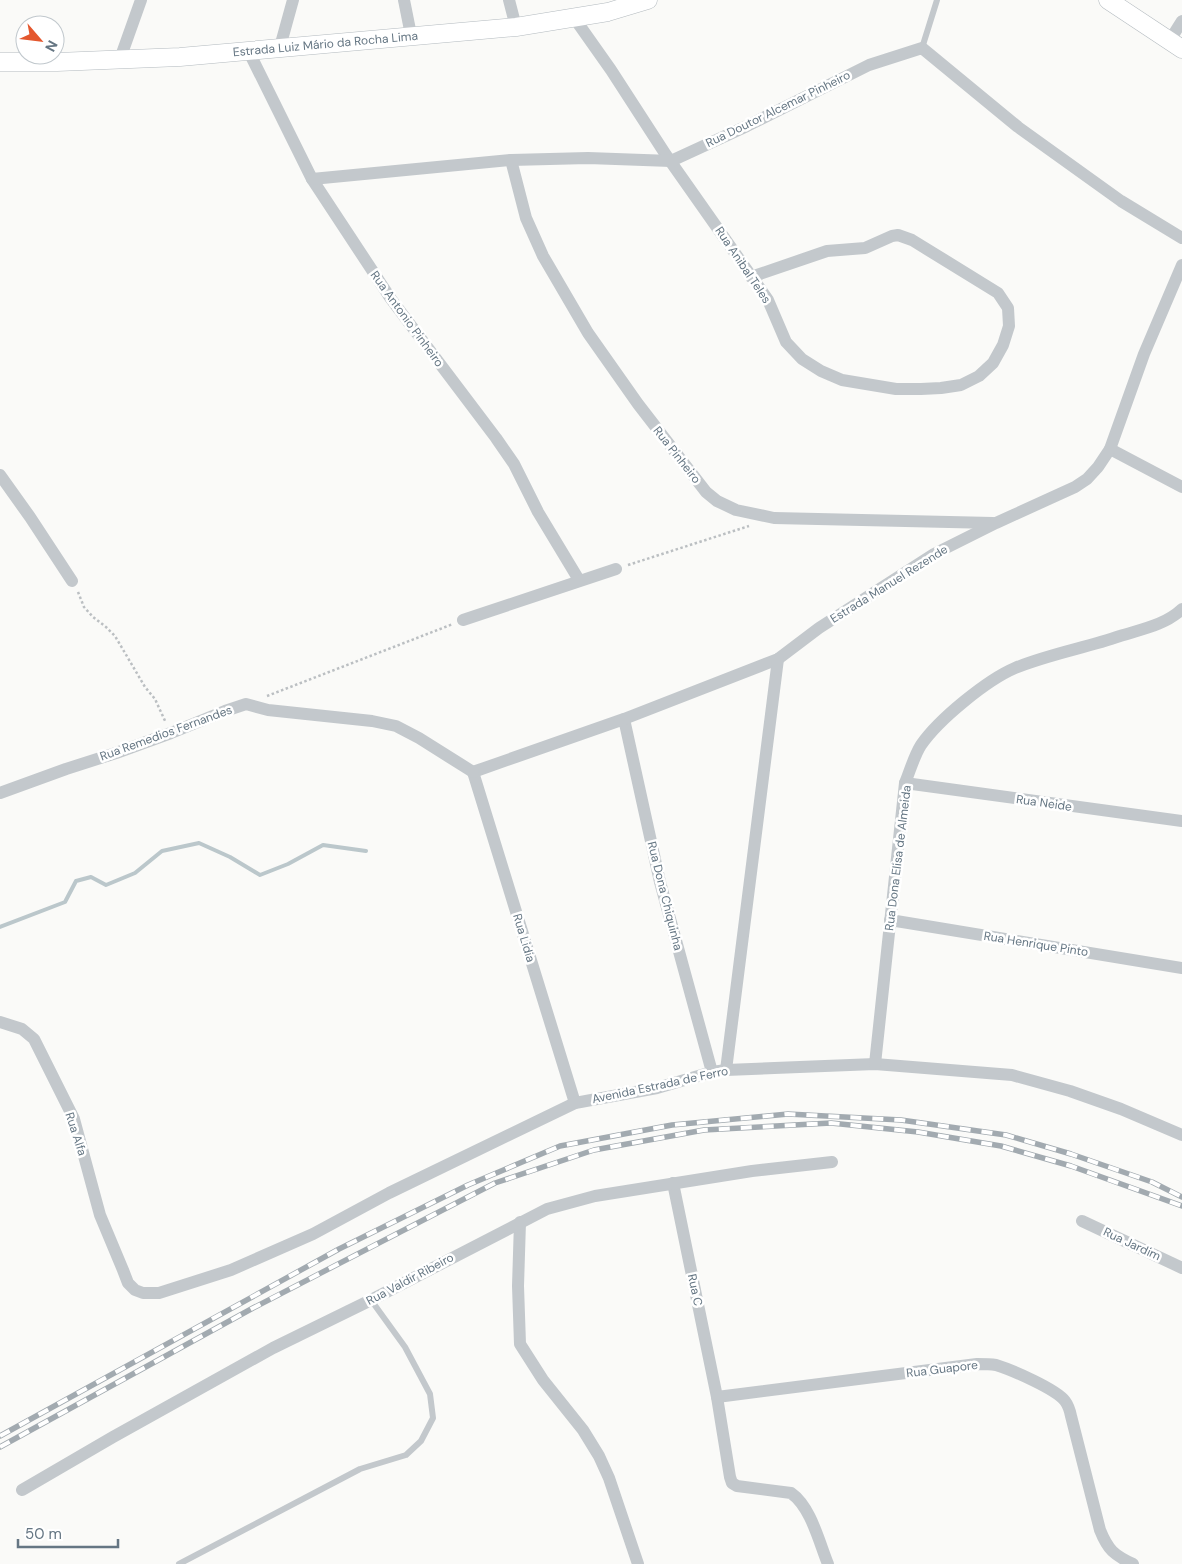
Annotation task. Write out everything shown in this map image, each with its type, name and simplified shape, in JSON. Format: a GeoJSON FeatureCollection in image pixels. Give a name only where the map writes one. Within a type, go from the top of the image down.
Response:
{"type":"FeatureCollection","features":[{"type":"Feature","properties":{"kind":"main road","name":"Estrada Luiz Mário da Rocha Lima"},"geometry":{"type":"LineString","coordinates":[[0,62],[180,57],[516,27],[575,19],[607,6],[648,0]]}},
{"type":"Feature","properties":{"kind":"main road"},"geometry":{"type":"LineString","coordinates":[[1108,0],[1176,45]]}},
{"type":"Feature","properties":{"kind":"street"},"geometry":{"type":"LineString","coordinates":[[120,59],[141,0]]}},
{"type":"Feature","properties":{"kind":"street"},"geometry":{"type":"LineString","coordinates":[[280,47],[293,0]]}},
{"type":"Feature","properties":{"kind":"street"},"geometry":{"type":"LineString","coordinates":[[404,0],[412,35]]}},
{"type":"Feature","properties":{"kind":"street"},"geometry":{"type":"LineString","coordinates":[[509,0],[516,27]]}},
{"type":"Feature","properties":{"kind":"street","name":"Rua Anibal Teles"},"geometry":{"type":"LineString","coordinates":[[575,19],[671,161],[751,277],[768,300],[786,342],[802,359],[821,371],[842,380],[896,388],[921,389],[961,385],[979,376],[993,363],[1003,345],[1009,326],[1008,308],[998,293],[912,240],[898,235],[865,248],[827,251],[751,277]]}},
{"type":"Feature","properties":{"kind":"street"},"geometry":{"type":"LineString","coordinates":[[1176,45],[1182,21]]}},
{"type":"Feature","properties":{"kind":"street"},"geometry":{"type":"LineString","coordinates":[[922,48],[1018,127],[1122,201],[1182,238]]}},
{"type":"Feature","properties":{"kind":"street","name":"Rua Doutor Alcemar Pinheiro"},"geometry":{"type":"LineString","coordinates":[[312,180],[511,160],[588,158],[671,161],[747,126],[869,65],[922,48]]}},
{"type":"Feature","properties":{"kind":"street","name":"Rua Antonio Pinheiro"},"geometry":{"type":"LineString","coordinates":[[248,50],[312,180],[391,299],[514,464],[538,512],[579,580]]}},
{"type":"Feature","properties":{"kind":"street","name":"Rua Pinheiro"},"geometry":{"type":"LineString","coordinates":[[511,160],[526,218],[543,256],[588,333],[638,404],[706,492],[717,501],[736,510],[774,518],[996,523]]}},
{"type":"Feature","properties":{"kind":"street","name":"Estrada Manuel Rezende"},"geometry":{"type":"LineString","coordinates":[[472,772],[624,720],[778,659],[819,628],[934,554],[1087,479],[1110,449],[1144,354],[1182,265]]}},
{"type":"Feature","properties":{"kind":"street"},"geometry":{"type":"LineString","coordinates":[[1110,449],[1182,487]]}},
{"type":"Feature","properties":{"kind":"street"},"geometry":{"type":"LineString","coordinates":[[0,476],[30,517],[72,581]]}},
{"type":"Feature","properties":{"kind":"street"},"geometry":{"type":"LineString","coordinates":[[463,620],[616,568]]}},
{"type":"Feature","properties":{"kind":"street","name":"Rua Dona Elisa de Almeida"},"geometry":{"type":"LineString","coordinates":[[875,1064],[906,783],[921,746],[931,733],[962,704],[985,686],[1014,669],[1046,657],[1091,646],[1167,621],[1182,609]]}},
{"type":"Feature","properties":{"kind":"street"},"geometry":{"type":"LineString","coordinates":[[726,1070],[778,659]]}},
{"type":"Feature","properties":{"kind":"street","name":"Rua Remedios Fernandes"},"geometry":{"type":"LineString","coordinates":[[0,792],[116,754],[246,704],[268,710],[372,720],[396,726],[419,738],[472,772]]}},
{"type":"Feature","properties":{"kind":"street","name":"Rua Dona Chiquinha"},"geometry":{"type":"LineString","coordinates":[[624,720],[660,882],[712,1072]]}},
{"type":"Feature","properties":{"kind":"street","name":"Rua Lidia"},"geometry":{"type":"LineString","coordinates":[[472,772],[575,1103]]}},
{"type":"Feature","properties":{"kind":"street","name":"Rua Neide"},"geometry":{"type":"LineString","coordinates":[[906,783],[1182,821]]}},
{"type":"Feature","properties":{"kind":"street","name":"Rua Henrique Pinto"},"geometry":{"type":"LineString","coordinates":[[890,920],[1182,968]]}},
{"type":"Feature","properties":{"kind":"street","name":"Rua Alfa"},"geometry":{"type":"LineString","coordinates":[[0,1022],[22,1029],[34,1039],[74,1119],[100,1215],[123,1270]]}},
{"type":"Feature","properties":{"kind":"street","name":"Avenida Estrada de Ferro"},"geometry":{"type":"LineString","coordinates":[[123,1270],[128,1282],[135,1290],[143,1293],[159,1293],[231,1270],[313,1234],[390,1193],[575,1103],[657,1088],[712,1072],[726,1070],[875,1064],[1012,1075],[1070,1091],[1182,1134]]}},
{"type":"Feature","properties":{"kind":"street","name":"Rua Valdir Ribeiro"},"geometry":{"type":"LineString","coordinates":[[22,1490],[273,1348],[547,1209],[595,1196],[673,1183],[752,1171],[832,1162]]}},
{"type":"Feature","properties":{"kind":"street","name":"Rua C"},"geometry":{"type":"LineString","coordinates":[[673,1183],[718,1397],[732,1483],[736,1486],[791,1493],[796,1497],[806,1509],[828,1564]]}},
{"type":"Feature","properties":{"kind":"street","name":"Rua Jardim"},"geometry":{"type":"LineString","coordinates":[[1082,1221],[1182,1268]]}},
{"type":"Feature","properties":{"kind":"street"},"geometry":{"type":"LineString","coordinates":[[520,1222],[518,1286],[520,1344],[543,1380],[583,1430],[599,1456],[609,1478],[638,1564]]}},
{"type":"Feature","properties":{"kind":"street","name":"Rua Guapore"},"geometry":{"type":"LineString","coordinates":[[718,1397],[977,1364],[998,1366],[1056,1392],[1066,1402],[1104,1541],[1116,1556],[1133,1564]]}},
{"type":"Feature","properties":{"kind":"lane"},"geometry":{"type":"LineString","coordinates":[[922,48],[937,0]]}},
{"type":"Feature","properties":{"kind":"lane"},"geometry":{"type":"LineString","coordinates":[[179,1564],[360,1468],[406,1455],[421,1441],[433,1418],[430,1394],[405,1347],[370,1300]]}},
{"type":"Feature","properties":{"kind":"path"},"geometry":{"type":"LineString","coordinates":[[616,568],[774,518]]}},
{"type":"Feature","properties":{"kind":"path"},"geometry":{"type":"LineString","coordinates":[[72,581],[84,607],[115,636],[145,687],[155,699],[171,733]]}},
{"type":"Feature","properties":{"kind":"path"},"geometry":{"type":"LineString","coordinates":[[246,704],[463,620]]}},
{"type":"Feature","properties":{"kind":"waterway"},"geometry":{"type":"LineString","coordinates":[[0,927],[65,902],[76,881],[91,877],[106,885],[135,873],[162,851],[199,843],[230,857],[260,875],[288,864],[323,845],[366,851]]}},
{"type":"Feature","properties":{"kind":"railway"},"geometry":{"type":"LineString","coordinates":[[0,1436],[339,1249],[468,1185],[560,1146],[672,1125],[788,1114],[901,1120],[1006,1135],[1071,1154],[1152,1182],[1182,1197]]}},
{"type":"Feature","properties":{"kind":"railway"},"geometry":{"type":"LineString","coordinates":[[0,1447],[253,1308],[495,1183],[594,1150],[704,1130],[831,1123],[918,1132],[1001,1146],[1071,1166],[1182,1206]]}}]}
